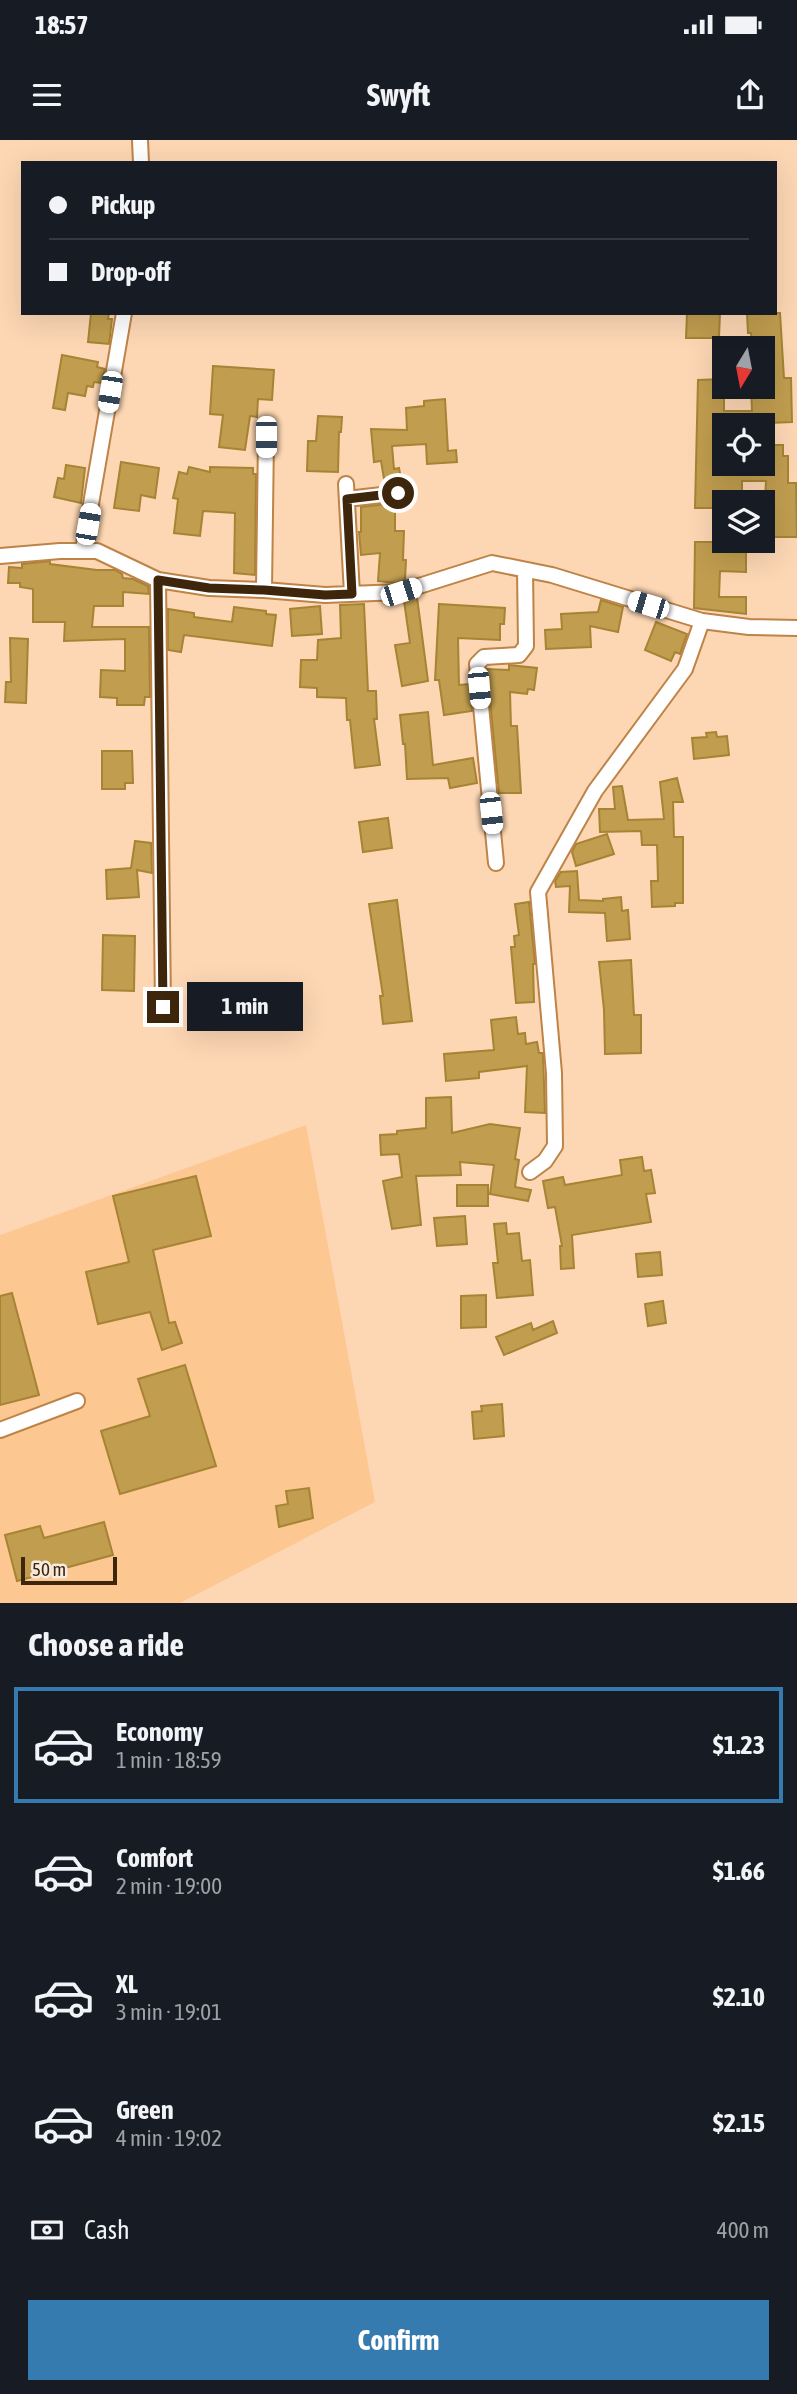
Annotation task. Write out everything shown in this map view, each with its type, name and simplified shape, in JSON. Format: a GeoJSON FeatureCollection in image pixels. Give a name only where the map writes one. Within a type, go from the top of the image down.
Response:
{"type":"FeatureCollection","features":[{"type":"Feature","properties":{"kind":"street"},"geometry":{"type":"LineString","coordinates":[[140,140],[141,161]]}},
{"type":"Feature","properties":{"kind":"street"},"geometry":{"type":"LineString","coordinates":[[83,550],[124,315]]}},
{"type":"Feature","properties":{"kind":"street"},"geometry":{"type":"LineString","coordinates":[[264,590],[266,437]]}},
{"type":"Feature","properties":{"kind":"street"},"geometry":{"type":"LineString","coordinates":[[352,594],[347,491],[398,493]]}},
{"type":"Feature","properties":{"kind":"street"},"geometry":{"type":"LineString","coordinates":[[0,556],[97,551],[158,580],[209,588],[325,595],[401,592],[492,563],[552,575],[702,621],[749,627],[797,628]]}},
{"type":"Feature","properties":{"kind":"street"},"geometry":{"type":"LineString","coordinates":[[496,863],[477,664],[484,657],[519,655],[526,646],[525,570]]}},
{"type":"Feature","properties":{"kind":"street"},"geometry":{"type":"LineString","coordinates":[[158,580],[163,1007]]}},
{"type":"Feature","properties":{"kind":"street"},"geometry":{"type":"LineString","coordinates":[[530,1172],[545,1161],[555,1146],[554,1073],[538,892],[595,791],[685,669],[702,621]]}},
{"type":"Feature","properties":{"kind":"street"},"geometry":{"type":"LineString","coordinates":[[0,1430],[77,1401]]}},
{"type":"Feature","properties":{"kind":"shaded area"},"geometry":{"type":"Polygon","coordinates":[[[306,1125],[375,1502],[180,1603],[0,1603],[0,1235],[306,1125]]]}},
{"type":"Feature","properties":{"kind":"building"},"geometry":{"type":"Polygon","coordinates":[[[780,313],[784,378],[791,378],[792,422],[775,423],[775,413],[712,413],[712,476],[775,476],[775,445],[783,445],[783,456],[788,456],[788,483],[796,483],[797,537],[775,537],[775,490],[766,490],[766,481],[742,481],[742,490],[712,490],[712,508],[695,508],[698,380],[712,379],[712,399],[724,399],[724,411],[752,411],[752,399],[775,399],[775,336],[751,336],[748,333],[747,315],[780,313]]]}},
{"type":"Feature","properties":{"kind":"building"},"geometry":{"type":"Polygon","coordinates":[[[91,315],[109,315],[108,319],[112,319],[109,344],[88,342],[91,315]]]}},
{"type":"Feature","properties":{"kind":"building"},"geometry":{"type":"Polygon","coordinates":[[[687,315],[720,315],[719,336],[686,338],[687,315]]]}},
{"type":"Feature","properties":{"kind":"building"},"geometry":{"type":"Polygon","coordinates":[[[62,355],[98,362],[97,367],[105,369],[102,383],[94,382],[93,387],[87,386],[85,396],[68,393],[65,410],[53,408],[62,355]]]}},
{"type":"Feature","properties":{"kind":"building"},"geometry":{"type":"Polygon","coordinates":[[[213,366],[274,370],[272,400],[258,399],[257,417],[250,416],[245,450],[219,447],[223,415],[210,414],[213,366]]]}},
{"type":"Feature","properties":{"kind":"building"},"geometry":{"type":"Polygon","coordinates":[[[445,399],[448,451],[456,450],[457,462],[427,464],[426,444],[392,446],[394,469],[399,468],[402,484],[385,485],[381,461],[374,462],[371,429],[407,430],[406,408],[424,406],[424,401],[445,399]]]}},
{"type":"Feature","properties":{"kind":"building"},"geometry":{"type":"Polygon","coordinates":[[[318,416],[342,417],[338,472],[307,471],[308,441],[316,441],[318,416]]]}},
{"type":"Feature","properties":{"kind":"building"},"geometry":{"type":"Polygon","coordinates":[[[121,462],[159,468],[155,498],[141,495],[139,511],[114,508],[121,462]]]}},
{"type":"Feature","properties":{"kind":"building"},"geometry":{"type":"Polygon","coordinates":[[[66,465],[85,468],[81,503],[54,497],[58,478],[64,479],[66,465]]]}},
{"type":"Feature","properties":{"kind":"building"},"geometry":{"type":"Polygon","coordinates":[[[189,467],[210,472],[210,467],[253,468],[253,474],[256,474],[255,575],[234,573],[235,513],[203,511],[200,536],[174,533],[178,499],[173,498],[179,472],[187,474],[189,467]]]}},
{"type":"Feature","properties":{"kind":"building"},"geometry":{"type":"Polygon","coordinates":[[[395,503],[395,531],[404,531],[403,560],[406,560],[405,580],[396,583],[378,581],[380,553],[361,555],[359,532],[361,507],[395,503]]]}},
{"type":"Feature","properties":{"kind":"building"},"geometry":{"type":"Polygon","coordinates":[[[695,542],[712,542],[712,553],[746,553],[746,572],[720,571],[719,597],[746,597],[746,614],[694,608],[695,542]]]}},
{"type":"Feature","properties":{"kind":"building"},"geometry":{"type":"Polygon","coordinates":[[[50,561],[50,564],[115,570],[122,574],[123,578],[148,586],[149,594],[123,592],[123,606],[94,606],[92,627],[149,627],[150,697],[145,697],[144,705],[117,705],[117,698],[100,697],[101,670],[125,671],[125,639],[64,641],[65,622],[33,622],[33,589],[20,587],[20,583],[8,583],[9,567],[22,568],[22,564],[50,561]]]}},
{"type":"Feature","properties":{"kind":"building"},"geometry":{"type":"Polygon","coordinates":[[[417,597],[428,681],[402,686],[395,645],[410,643],[404,601],[417,597]]]}},
{"type":"Feature","properties":{"kind":"building"},"geometry":{"type":"Polygon","coordinates":[[[601,600],[623,607],[618,632],[590,626],[591,647],[546,649],[545,630],[562,629],[561,614],[598,612],[601,600]]]}},
{"type":"Feature","properties":{"kind":"building"},"geometry":{"type":"Polygon","coordinates":[[[364,604],[368,691],[376,691],[377,719],[374,719],[380,765],[355,768],[346,698],[317,697],[317,688],[300,687],[301,660],[317,660],[318,640],[341,638],[340,605],[364,604]]]}},
{"type":"Feature","properties":{"kind":"building"},"geometry":{"type":"Polygon","coordinates":[[[439,604],[505,608],[504,624],[500,624],[500,640],[458,638],[459,685],[469,684],[472,711],[444,715],[439,680],[435,680],[439,604]]]}},
{"type":"Feature","properties":{"kind":"building"},"geometry":{"type":"Polygon","coordinates":[[[320,606],[322,634],[292,636],[290,609],[320,606]]]}},
{"type":"Feature","properties":{"kind":"building"},"geometry":{"type":"Polygon","coordinates":[[[234,607],[276,615],[272,646],[184,635],[181,652],[168,650],[168,609],[194,613],[194,617],[232,622],[234,607]]]}},
{"type":"Feature","properties":{"kind":"building"},"geometry":{"type":"Polygon","coordinates":[[[656,622],[687,634],[680,654],[675,652],[671,661],[645,650],[656,622]]]}},
{"type":"Feature","properties":{"kind":"building"},"geometry":{"type":"Polygon","coordinates":[[[10,638],[28,639],[26,703],[5,702],[6,682],[11,682],[10,638]]]}},
{"type":"Feature","properties":{"kind":"building"},"geometry":{"type":"Polygon","coordinates":[[[509,665],[537,668],[534,690],[528,689],[527,694],[510,692],[511,726],[517,726],[521,793],[499,793],[487,669],[509,670],[509,665]]]}},
{"type":"Feature","properties":{"kind":"building"},"geometry":{"type":"Polygon","coordinates":[[[428,712],[433,765],[473,758],[477,783],[450,788],[448,778],[407,779],[400,715],[428,712]]]}},
{"type":"Feature","properties":{"kind":"building"},"geometry":{"type":"Polygon","coordinates":[[[716,732],[717,737],[727,736],[729,755],[694,759],[692,738],[707,737],[706,733],[716,732]]]}},
{"type":"Feature","properties":{"kind":"building"},"geometry":{"type":"Polygon","coordinates":[[[102,751],[132,751],[133,783],[125,783],[125,789],[102,789],[102,751]]]}},
{"type":"Feature","properties":{"kind":"building"},"geometry":{"type":"Polygon","coordinates":[[[677,778],[683,802],[673,802],[674,837],[683,837],[683,903],[652,907],[651,881],[658,881],[657,845],[642,845],[641,831],[600,832],[599,809],[615,809],[613,787],[622,786],[628,820],[664,819],[660,782],[677,778]]]}},
{"type":"Feature","properties":{"kind":"building"},"geometry":{"type":"Polygon","coordinates":[[[388,818],[392,848],[363,852],[359,822],[388,818]]]}},
{"type":"Feature","properties":{"kind":"building"},"geometry":{"type":"Polygon","coordinates":[[[607,834],[614,854],[576,866],[572,852],[576,844],[607,834]]]}},
{"type":"Feature","properties":{"kind":"building"},"geometry":{"type":"Polygon","coordinates":[[[135,841],[151,843],[152,873],[137,870],[139,897],[107,899],[106,870],[131,868],[135,841]]]}},
{"type":"Feature","properties":{"kind":"building"},"geometry":{"type":"Polygon","coordinates":[[[577,871],[579,900],[603,901],[621,897],[622,911],[628,910],[630,939],[607,941],[605,913],[569,912],[570,886],[556,887],[555,881],[561,872],[577,871]]]}},
{"type":"Feature","properties":{"kind":"building"},"geometry":{"type":"Polygon","coordinates":[[[397,900],[412,1021],[383,1024],[380,996],[383,996],[369,904],[397,900]]]}},
{"type":"Feature","properties":{"kind":"building"},"geometry":{"type":"Polygon","coordinates":[[[529,902],[535,964],[534,1002],[516,1003],[511,947],[515,947],[514,936],[519,935],[515,904],[529,902]]]}},
{"type":"Feature","properties":{"kind":"building"},"geometry":{"type":"Polygon","coordinates":[[[103,935],[135,936],[134,991],[102,990],[103,935]]]}},
{"type":"Feature","properties":{"kind":"building"},"geometry":{"type":"Polygon","coordinates":[[[631,960],[634,1015],[641,1015],[641,1053],[605,1054],[599,962],[631,960]]]}},
{"type":"Feature","properties":{"kind":"building"},"geometry":{"type":"Polygon","coordinates":[[[516,1017],[518,1034],[525,1033],[526,1044],[537,1042],[539,1053],[543,1053],[545,1113],[525,1112],[527,1066],[479,1072],[479,1078],[446,1081],[444,1054],[494,1050],[491,1020],[516,1017]]]}},
{"type":"Feature","properties":{"kind":"building"},"geometry":{"type":"Polygon","coordinates":[[[451,1097],[452,1133],[490,1124],[520,1128],[515,1159],[519,1160],[515,1187],[531,1190],[528,1201],[490,1194],[494,1165],[460,1162],[461,1175],[416,1176],[421,1225],[392,1229],[383,1181],[402,1177],[399,1154],[381,1155],[380,1135],[426,1128],[426,1098],[451,1097]]]}},
{"type":"Feature","properties":{"kind":"building"},"geometry":{"type":"Polygon","coordinates":[[[642,1157],[644,1171],[651,1170],[655,1193],[646,1194],[651,1222],[572,1235],[574,1268],[561,1269],[562,1246],[555,1207],[548,1208],[543,1181],[563,1177],[565,1185],[622,1175],[620,1160],[642,1157]]]}},
{"type":"Feature","properties":{"kind":"building"},"geometry":{"type":"Polygon","coordinates":[[[196,1176],[211,1236],[153,1250],[169,1323],[175,1322],[182,1343],[162,1350],[150,1312],[98,1324],[86,1272],[129,1262],[113,1196],[196,1176]]]}},
{"type":"Feature","properties":{"kind":"building"},"geometry":{"type":"Polygon","coordinates":[[[457,1185],[488,1185],[488,1206],[457,1206],[457,1185]]]}},
{"type":"Feature","properties":{"kind":"building"},"geometry":{"type":"Polygon","coordinates":[[[465,1216],[467,1244],[437,1246],[434,1218],[465,1216]]]}},
{"type":"Feature","properties":{"kind":"building"},"geometry":{"type":"Polygon","coordinates":[[[506,1223],[507,1234],[519,1233],[522,1261],[530,1260],[533,1295],[497,1298],[493,1263],[498,1263],[494,1224],[506,1223]]]}},
{"type":"Feature","properties":{"kind":"building"},"geometry":{"type":"Polygon","coordinates":[[[660,1252],[662,1275],[638,1277],[636,1254],[660,1252]]]}},
{"type":"Feature","properties":{"kind":"building"},"geometry":{"type":"Polygon","coordinates":[[[12,1293],[39,1395],[0,1405],[0,1296],[12,1293]]]}},
{"type":"Feature","properties":{"kind":"building"},"geometry":{"type":"Polygon","coordinates":[[[486,1295],[486,1327],[461,1328],[461,1296],[486,1295]]]}},
{"type":"Feature","properties":{"kind":"building"},"geometry":{"type":"Polygon","coordinates":[[[663,1301],[666,1323],[648,1326],[645,1304],[663,1301]]]}},
{"type":"Feature","properties":{"kind":"building"},"geometry":{"type":"Polygon","coordinates":[[[553,1321],[557,1333],[504,1355],[496,1337],[531,1323],[533,1330],[553,1321]]]}},
{"type":"Feature","properties":{"kind":"building"},"geometry":{"type":"Polygon","coordinates":[[[185,1365],[216,1466],[120,1494],[101,1431],[150,1416],[138,1379],[185,1365]]]}},
{"type":"Feature","properties":{"kind":"building"},"geometry":{"type":"Polygon","coordinates":[[[502,1404],[504,1436],[474,1439],[472,1412],[482,1411],[481,1406],[502,1404]]]}},
{"type":"Feature","properties":{"kind":"building"},"geometry":{"type":"Polygon","coordinates":[[[309,1488],[313,1518],[279,1527],[276,1506],[288,1504],[286,1491],[309,1488]]]}},
{"type":"Feature","properties":{"kind":"building"},"geometry":{"type":"Polygon","coordinates":[[[104,1522],[113,1555],[17,1581],[5,1535],[40,1526],[44,1538],[104,1522]]]}},
{"type":"Feature","properties":{"kind":"route"},"geometry":{"type":"LineString","coordinates":[[163,1007],[158,580],[209,588],[325,595],[352,594],[347,499],[398,493]]}}]}
